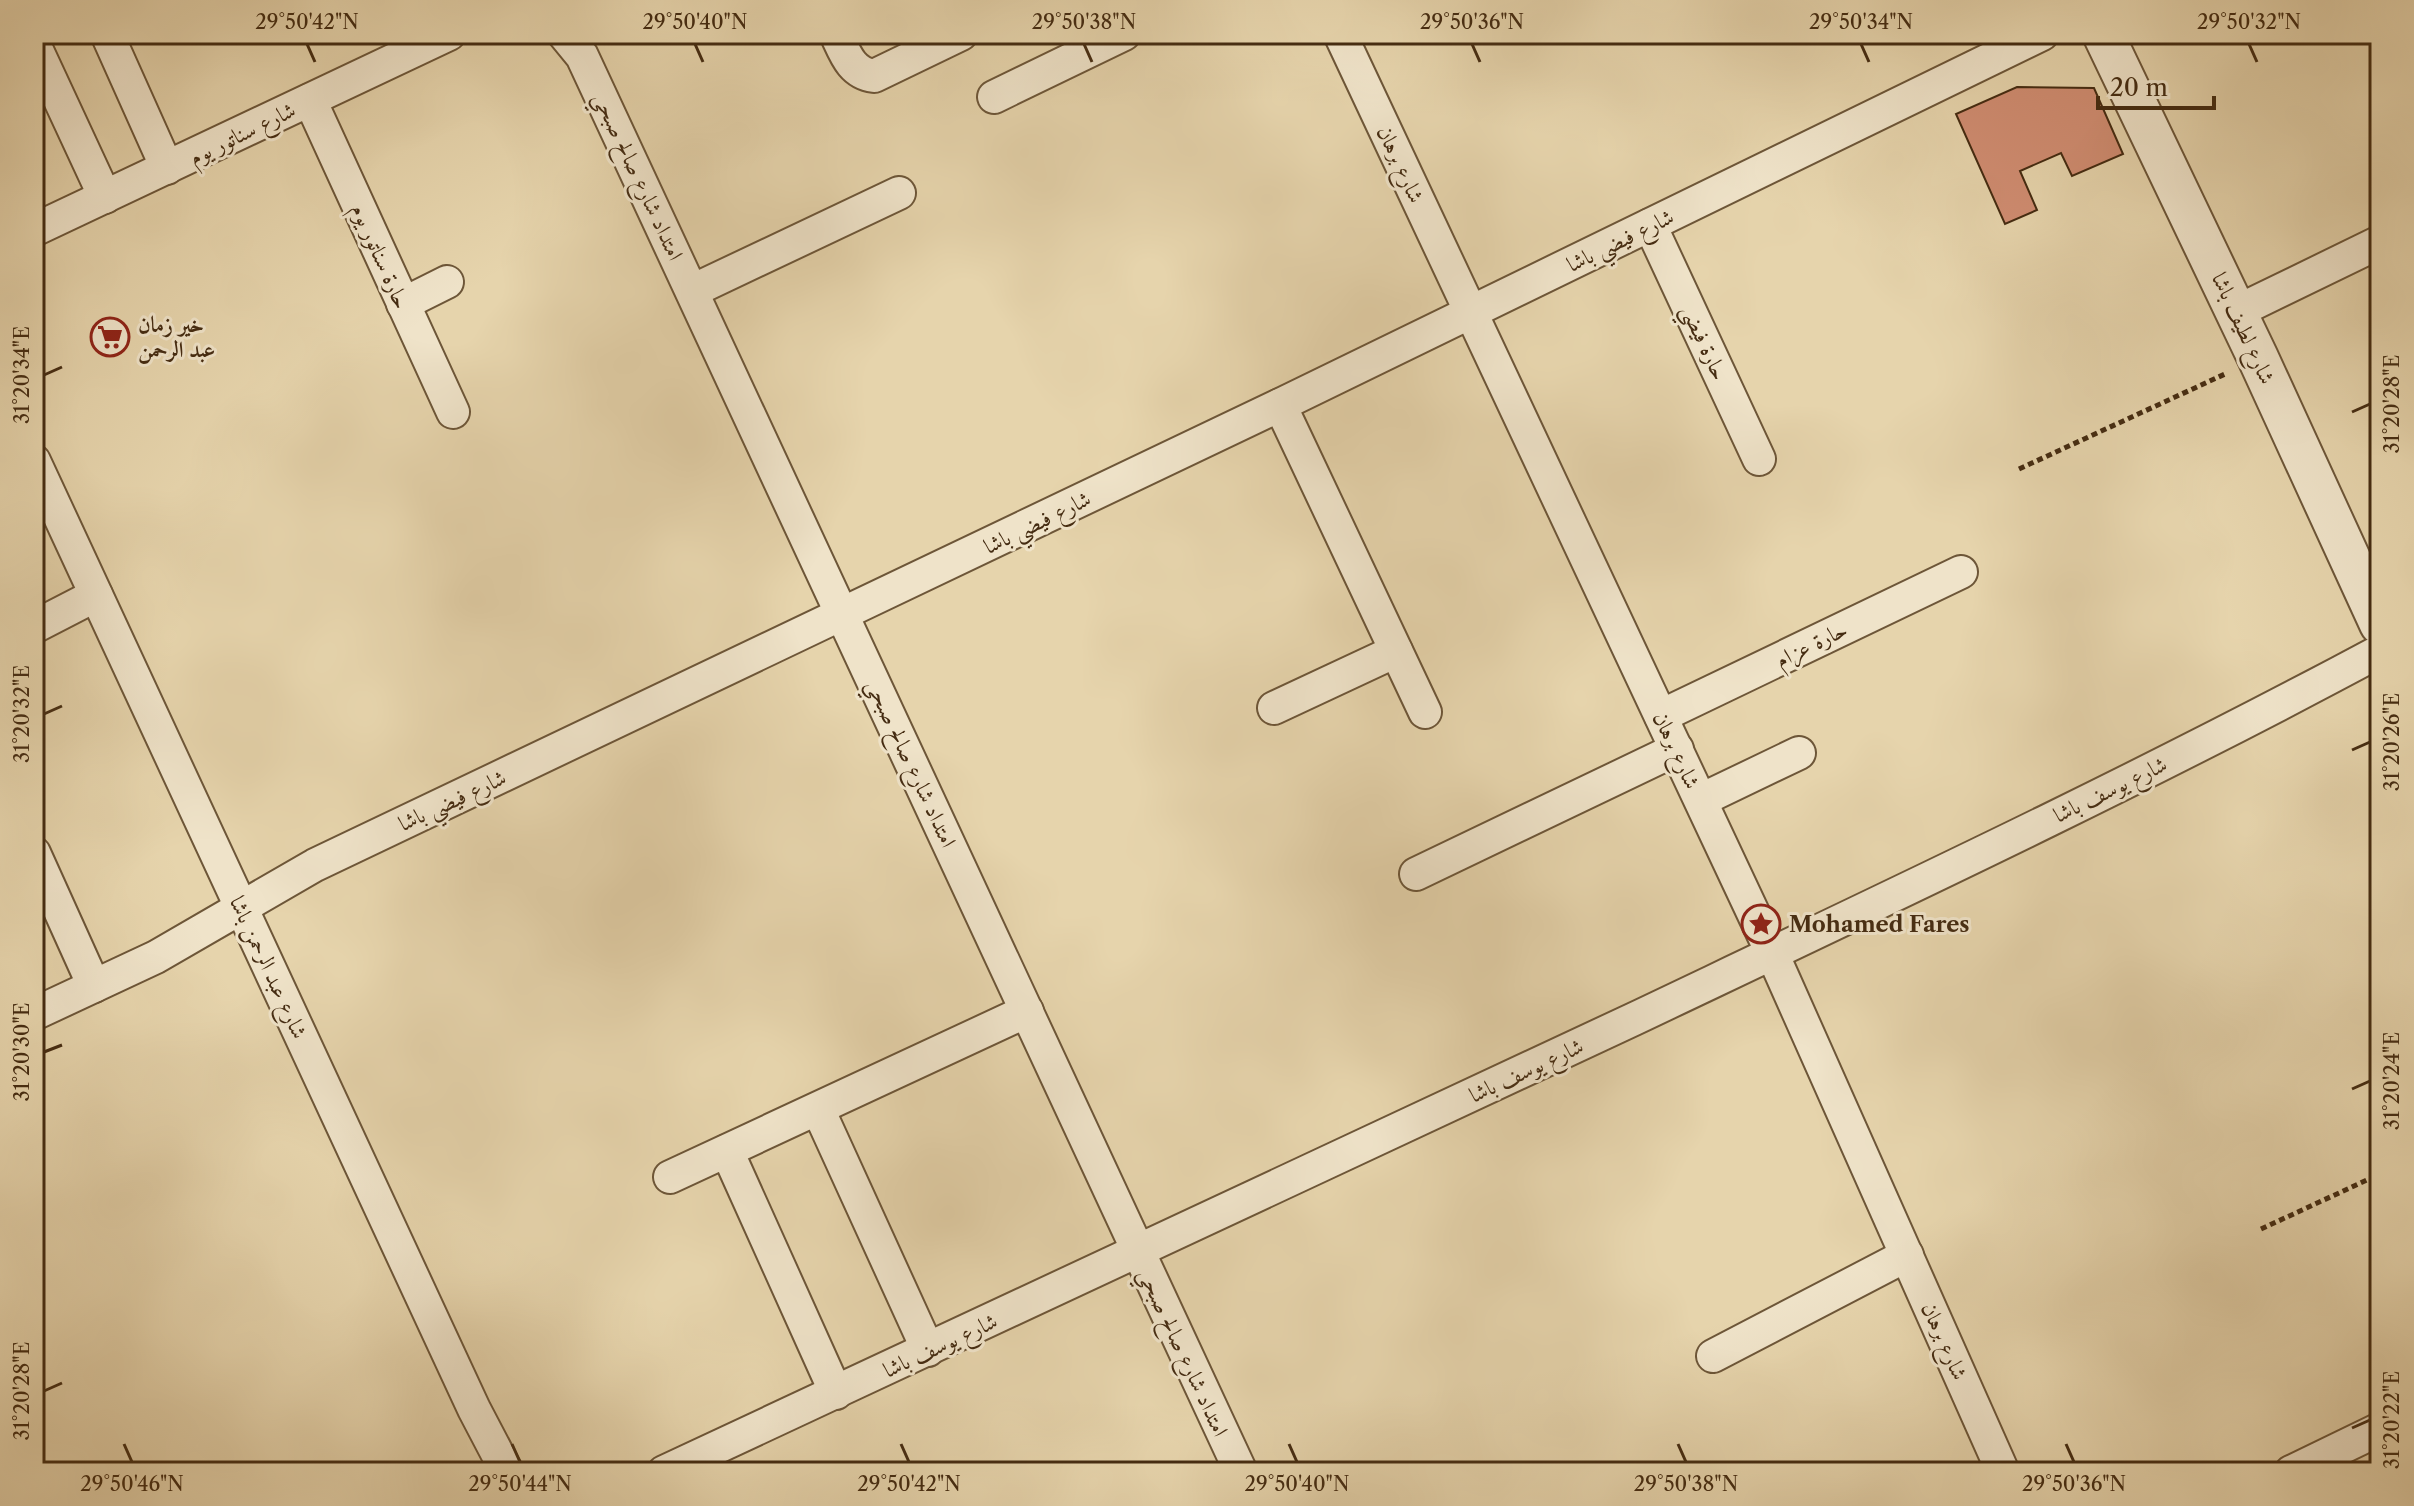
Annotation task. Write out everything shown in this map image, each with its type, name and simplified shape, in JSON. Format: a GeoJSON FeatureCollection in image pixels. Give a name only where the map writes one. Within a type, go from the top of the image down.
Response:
{"type":"FeatureCollection","features":[{"type":"Feature","properties":{"kind":"street"},"geometry":{"type":"LineString","coordinates":[[107,34],[167,168]]}},
{"type":"Feature","properties":{"kind":"street","name":"شارع سناتور يوم"},"geometry":{"type":"LineString","coordinates":[[34,230],[449,34]]}},
{"type":"Feature","properties":{"kind":"street"},"geometry":{"type":"LineString","coordinates":[[836,34],[854,69],[863,75],[874,76],[961,34]]}},
{"type":"Feature","properties":{"kind":"street"},"geometry":{"type":"LineString","coordinates":[[994,97],[1124,34]]}},
{"type":"Feature","properties":{"kind":"street","name":"شارع برهان"},"geometry":{"type":"LineString","coordinates":[[1340,34],[1772,953],[2003,1472]]}},
{"type":"Feature","properties":{"kind":"street","name":"شارع فيضي باشا"},"geometry":{"type":"LineString","coordinates":[[34,1014],[156,957],[315,865],[1280,405],[2042,34]]}},
{"type":"Feature","properties":{"kind":"street","name":"شارع لطيف باشا"},"geometry":{"type":"LineString","coordinates":[[2103,34],[2258,358],[2380,624]]}},
{"type":"Feature","properties":{"kind":"street","name":"امتداد شارع صالح صبحي"},"geometry":{"type":"LineString","coordinates":[[575,41],[1241,1472]]}},
{"type":"Feature","properties":{"kind":"street"},"geometry":{"type":"LineString","coordinates":[[34,44],[105,197]]}},
{"type":"Feature","properties":{"kind":"street","name":"حارة سناتور يوم"},"geometry":{"type":"LineString","coordinates":[[310,100],[453,412]]}},
{"type":"Feature","properties":{"kind":"street"},"geometry":{"type":"LineString","coordinates":[[692,291],[899,193]]}},
{"type":"Feature","properties":{"kind":"street","name":"حارة فيضي"},"geometry":{"type":"LineString","coordinates":[[1650,225],[1759,459]]}},
{"type":"Feature","properties":{"kind":"street"},"geometry":{"type":"LineString","coordinates":[[2236,312],[2380,242]]}},
{"type":"Feature","properties":{"kind":"street"},"geometry":{"type":"LineString","coordinates":[[403,304],[447,282]]}},
{"type":"Feature","properties":{"kind":"street"},"geometry":{"type":"LineString","coordinates":[[1280,405],[1425,712]]}},
{"type":"Feature","properties":{"kind":"street","name":"شارع عبد الرحمن باشا"},"geometry":{"type":"LineString","coordinates":[[34,461],[474,1409],[507,1472]]}},
{"type":"Feature","properties":{"kind":"street","name":"حارة عزام"},"geometry":{"type":"LineString","coordinates":[[1661,716],[1961,572]]}},
{"type":"Feature","properties":{"kind":"street"},"geometry":{"type":"LineString","coordinates":[[34,627],[96,595]]}},
{"type":"Feature","properties":{"kind":"street"},"geometry":{"type":"LineString","coordinates":[[1274,708],[1396,651]]}},
{"type":"Feature","properties":{"kind":"street","name":"شارع يوسف باشا"},"geometry":{"type":"LineString","coordinates":[[664,1472],[1139,1254],[1772,953],[2185,754],[2380,651]]}},
{"type":"Feature","properties":{"kind":"street"},"geometry":{"type":"LineString","coordinates":[[1416,874],[1677,749]]}},
{"type":"Feature","properties":{"kind":"street"},"geometry":{"type":"LineString","coordinates":[[1701,800],[1799,753]]}},
{"type":"Feature","properties":{"kind":"street"},"geometry":{"type":"LineString","coordinates":[[34,853],[94,986]]}},
{"type":"Feature","properties":{"kind":"street"},"geometry":{"type":"LineString","coordinates":[[670,1177],[1027,1011]]}},
{"type":"Feature","properties":{"kind":"street"},"geometry":{"type":"LineString","coordinates":[[818,1109],[928,1350]]}},
{"type":"Feature","properties":{"kind":"street"},"geometry":{"type":"LineString","coordinates":[[727,1151],[836,1393]]}},
{"type":"Feature","properties":{"kind":"street"},"geometry":{"type":"LineString","coordinates":[[1713,1356],[1907,1255]]}},
{"type":"Feature","properties":{"kind":"street"},"geometry":{"type":"LineString","coordinates":[[2291,1472],[2380,1429]]}},
{"type":"Feature","properties":{"kind":"path"},"geometry":{"type":"LineString","coordinates":[[2019,469],[2258,358]]}},
{"type":"Feature","properties":{"kind":"path"},"geometry":{"type":"LineString","coordinates":[[2261,1229],[2380,1174]]}},
{"type":"Feature","properties":{"kind":"building"},"geometry":{"type":"Polygon","coordinates":[[[2017,87],[2094,88],[2123,154],[2072,176],[2061,153],[2020,171],[2037,210],[2005,224],[1956,114],[2017,87]]]}},
{"type":"Feature","properties":{"kind":"place","name":"خير زمان عبد الرحمن"},"geometry":{"type":"Point","coordinates":[110,337]}},
{"type":"Feature","properties":{"kind":"place","name":"Mohamed Fares"},"geometry":{"type":"Point","coordinates":[1761,924]}}]}
